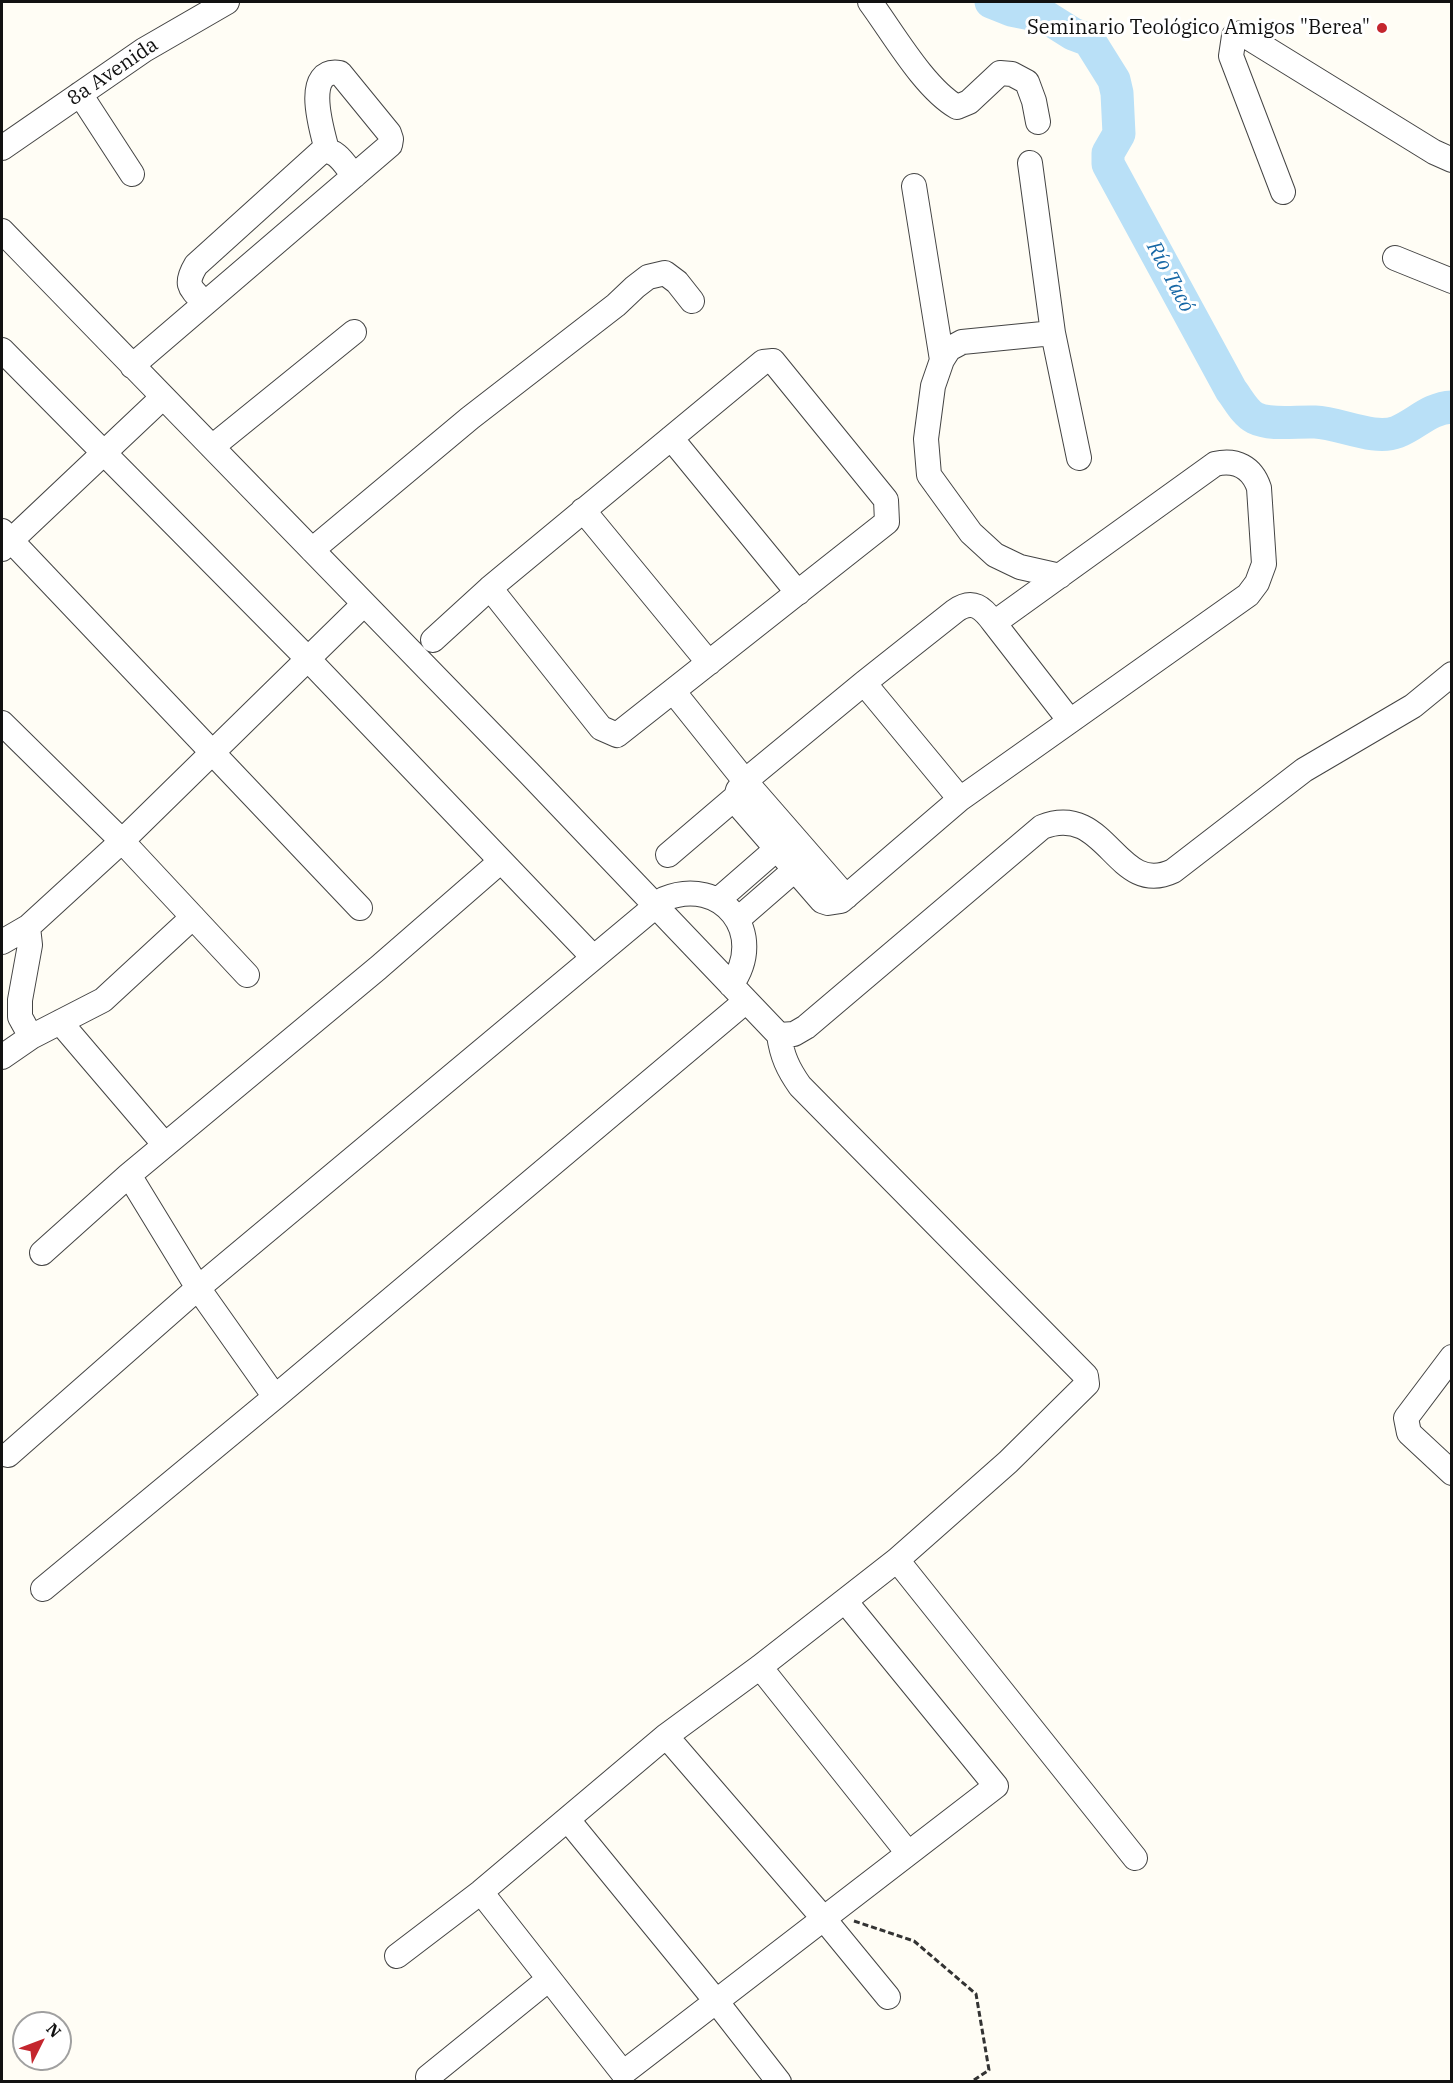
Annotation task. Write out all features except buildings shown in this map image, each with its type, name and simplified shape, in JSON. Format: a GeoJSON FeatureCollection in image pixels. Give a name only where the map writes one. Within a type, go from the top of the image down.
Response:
{"type":"FeatureCollection","features":[{"type":"Feature","properties":{"kind":"street","name":"8a Avenida"},"geometry":{"type":"LineString","coordinates":[[2,148],[144,50],[227,2]]}},
{"type":"Feature","properties":{"kind":"street"},"geometry":{"type":"LineString","coordinates":[[870,2],[927,80],[945,100],[957,106],[969,102],[1000,73],[1012,74],[1027,82],[1038,122]]}},
{"type":"Feature","properties":{"kind":"street"},"geometry":{"type":"LineString","coordinates":[[1283,192],[1231,56],[1234,36],[1241,33],[1434,152],[1452,160]]}},
{"type":"Feature","properties":{"kind":"street"},"geometry":{"type":"LineString","coordinates":[[132,366],[390,145],[389,133],[340,73],[332,72],[323,77],[319,83],[317,112],[327,150]]}},
{"type":"Feature","properties":{"kind":"street"},"geometry":{"type":"LineString","coordinates":[[80,94],[132,174]]}},
{"type":"Feature","properties":{"kind":"street"},"geometry":{"type":"LineString","coordinates":[[205,303],[190,288],[189,277],[196,265],[321,152],[327,150],[334,152],[354,176]]}},
{"type":"Feature","properties":{"kind":"street"},"geometry":{"type":"LineString","coordinates":[[1030,163],[1053,333],[1079,458]]}},
{"type":"Feature","properties":{"kind":"street"},"geometry":{"type":"LineString","coordinates":[[914,186],[942,360]]}},
{"type":"Feature","properties":{"kind":"street"},"geometry":{"type":"LineString","coordinates":[[2,231],[779,1035],[782,1058],[800,1086],[1086,1376],[1087,1384],[1082,1390],[1016,1454],[897,1560],[760,1668],[666,1736],[481,1892],[397,1956]]}},
{"type":"Feature","properties":{"kind":"street"},"geometry":{"type":"LineString","coordinates":[[1395,258],[1450,274]]}},
{"type":"Feature","properties":{"kind":"street"},"geometry":{"type":"LineString","coordinates":[[312,550],[470,418],[616,305],[648,277],[665,273],[677,282],[692,301]]}},
{"type":"Feature","properties":{"kind":"street"},"geometry":{"type":"LineString","coordinates":[[212,447],[354,332]]}},
{"type":"Feature","properties":{"kind":"street"},"geometry":{"type":"LineString","coordinates":[[1053,333],[962,342],[949,349],[942,360],[933,386],[926,439],[929,475],[971,533],[995,555],[1020,567],[1060,576]]}},
{"type":"Feature","properties":{"kind":"street"},"geometry":{"type":"LineString","coordinates":[[2,350],[308,658],[593,957]]}},
{"type":"Feature","properties":{"kind":"street"},"geometry":{"type":"LineString","coordinates":[[433,640],[490,588],[763,362],[773,361],[886,501],[887,522],[616,735],[601,728],[490,588]]}},
{"type":"Feature","properties":{"kind":"street"},"geometry":{"type":"LineString","coordinates":[[162,397],[5,540],[360,908]]}},
{"type":"Feature","properties":{"kind":"street"},"geometry":{"type":"LineString","coordinates":[[671,438],[798,592]]}},
{"type":"Feature","properties":{"kind":"street"},"geometry":{"type":"LineString","coordinates":[[668,695],[740,790],[803,863],[822,901],[835,903],[846,897],[960,799],[1248,596],[1264,564],[1257,480],[1247,468],[1240,465],[1232,462],[1215,464],[994,623]]}},
{"type":"Feature","properties":{"kind":"street"},"geometry":{"type":"LineString","coordinates":[[583,510],[709,663]]}},
{"type":"Feature","properties":{"kind":"street"},"geometry":{"type":"LineString","coordinates":[[2,942],[28,927],[122,841],[364,603]]}},
{"type":"Feature","properties":{"kind":"street"},"geometry":{"type":"LineString","coordinates":[[668,855],[864,683],[960,608],[972,605],[985,610],[1071,721]]}},
{"type":"Feature","properties":{"kind":"street"},"geometry":{"type":"LineString","coordinates":[[779,1035],[794,1034],[806,1027],[1042,827],[1061,822],[1078,824],[1093,833],[1134,871],[1149,876],[1166,874],[1304,771],[1413,706],[1452,674]]}},
{"type":"Feature","properties":{"kind":"street"},"geometry":{"type":"LineString","coordinates":[[864,683],[960,799]]}},
{"type":"Feature","properties":{"kind":"street"},"geometry":{"type":"LineString","coordinates":[[7,738],[122,841],[247,975]]}},
{"type":"Feature","properties":{"kind":"street"},"geometry":{"type":"LineString","coordinates":[[718,900],[784,842]]}},
{"type":"Feature","properties":{"kind":"street"},"geometry":{"type":"LineString","coordinates":[[42,1253],[129,1175],[378,968],[501,861]]}},
{"type":"Feature","properties":{"kind":"street"},"geometry":{"type":"LineString","coordinates":[[737,920],[803,863]]}},
{"type":"Feature","properties":{"kind":"street"},"geometry":{"type":"LineString","coordinates":[[8,1455],[198,1288],[655,905],[664,899],[685,892],[708,895],[725,905],[737,920],[745,948],[738,993],[275,1397],[43,1589]]}},
{"type":"Feature","properties":{"kind":"street"},"geometry":{"type":"LineString","coordinates":[[2,1057],[31,1036],[103,1000],[193,917]]}},
{"type":"Feature","properties":{"kind":"street"},"geometry":{"type":"LineString","coordinates":[[28,927],[30,945],[20,1000],[20,1017],[31,1036]]}},
{"type":"Feature","properties":{"kind":"street"},"geometry":{"type":"LineString","coordinates":[[60,1022],[165,1145]]}},
{"type":"Feature","properties":{"kind":"street"},"geometry":{"type":"LineString","coordinates":[[129,1175],[198,1288],[275,1397]]}},
{"type":"Feature","properties":{"kind":"street"},"geometry":{"type":"LineString","coordinates":[[1452,1357],[1406,1418],[1409,1433],[1452,1473]]}},
{"type":"Feature","properties":{"kind":"street"},"geometry":{"type":"LineString","coordinates":[[897,1560],[1135,1858]]}},
{"type":"Feature","properties":{"kind":"street"},"geometry":{"type":"LineString","coordinates":[[481,1892],[623,2073],[996,1786],[845,1601]]}},
{"type":"Feature","properties":{"kind":"street"},"geometry":{"type":"LineString","coordinates":[[760,1668],[908,1853]]}},
{"type":"Feature","properties":{"kind":"street"},"geometry":{"type":"LineString","coordinates":[[666,1736],[824,1918],[888,1996]]}},
{"type":"Feature","properties":{"kind":"street"},"geometry":{"type":"LineString","coordinates":[[568,1820],[779,2082]]}},
{"type":"Feature","properties":{"kind":"street"},"geometry":{"type":"LineString","coordinates":[[428,2077],[549,1979]]}},
{"type":"Feature","properties":{"kind":"path"},"geometry":{"type":"LineString","coordinates":[[843,1903],[853,1921],[914,1941],[976,1994],[989,2070],[971,2082]]}},
{"type":"Feature","properties":{"kind":"waterway","name":"Río Tacó"},"geometry":{"type":"LineString","coordinates":[[991,2],[1011,10],[1046,17],[1073,34],[1089,40],[1114,80],[1117,93],[1119,134],[1108,153],[1108,164],[1231,390],[1248,413],[1255,418],[1269,422],[1325,423],[1368,433],[1388,434],[1404,429],[1437,410],[1452,407]]}},
{"type":"Feature","properties":{"kind":"place","name":"Seminario Teológico Amigos \"Berea\""},"geometry":{"type":"Point","coordinates":[1382,28]}}]}
